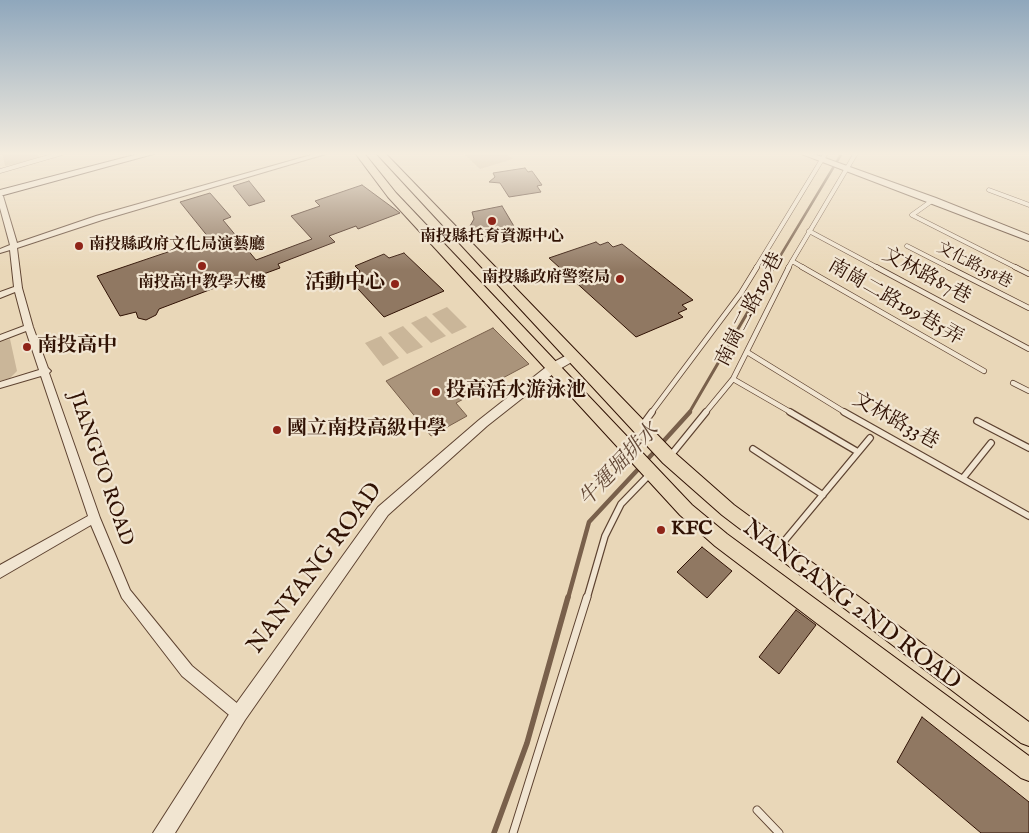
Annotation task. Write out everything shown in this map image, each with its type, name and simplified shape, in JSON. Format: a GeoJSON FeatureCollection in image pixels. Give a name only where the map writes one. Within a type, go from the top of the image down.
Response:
{"type":"FeatureCollection","features":[{"type":"Feature","properties":{"kind":"main road"},"geometry":{"type":"LineString","coordinates":[[390,192],[554,366]]}},
{"type":"Feature","properties":{"kind":"main road"},"geometry":{"type":"LineString","coordinates":[[417,192],[641,428]]}},
{"type":"Feature","properties":{"kind":"main road","name":"NANGANG 2ND ROAD"},"geometry":{"type":"LineString","coordinates":[[554,366],[650,474],[686,510],[721,540],[1029,770]]}},
{"type":"Feature","properties":{"kind":"main road","name":"NANGANG 2ND ROAD"},"geometry":{"type":"LineString","coordinates":[[641,428],[669,458],[728,510],[1029,735]]}},
{"type":"Feature","properties":{"kind":"street"},"geometry":{"type":"LineString","coordinates":[[0,251],[99,218],[190,192]]}},
{"type":"Feature","properties":{"kind":"street"},"geometry":{"type":"LineString","coordinates":[[911,192],[1029,238]]}},
{"type":"Feature","properties":{"kind":"street","name":"JIANGUO ROAD"},"geometry":{"type":"LineString","coordinates":[[0,194],[14,247],[18,288],[30,327],[94,518],[126,594],[187,672],[239,714]]}},
{"type":"Feature","properties":{"kind":"street"},"geometry":{"type":"LineString","coordinates":[[0,295],[18,288]]}},
{"type":"Feature","properties":{"kind":"street"},"geometry":{"type":"LineString","coordinates":[[0,338],[30,327]]}},
{"type":"Feature","properties":{"kind":"street","name":"NANYANG ROAD"},"geometry":{"type":"LineString","coordinates":[[164,833],[239,714],[383,511],[483,422],[554,366],[573,356]]}},
{"type":"Feature","properties":{"kind":"street"},"geometry":{"type":"LineString","coordinates":[[0,384],[17,382],[46,371]]}},
{"type":"Feature","properties":{"kind":"street"},"geometry":{"type":"LineString","coordinates":[[0,572],[94,518]]}},
{"type":"Feature","properties":{"kind":"lane"},"geometry":{"type":"LineString","coordinates":[[641,428],[740,293],[802,192]]}},
{"type":"Feature","properties":{"kind":"lane","name":"南崗二路199巷"},"geometry":{"type":"LineString","coordinates":[[669,458],[733,379],[792,261],[833,192]]}},
{"type":"Feature","properties":{"kind":"lane"},"geometry":{"type":"LineString","coordinates":[[994,192],[1029,205]]}},
{"type":"Feature","properties":{"kind":"lane"},"geometry":{"type":"LineString","coordinates":[[933,200],[912,215],[1029,274]]}},
{"type":"Feature","properties":{"kind":"lane","name":"文林路87巷"},"geometry":{"type":"LineString","coordinates":[[809,231],[1029,350]]}},
{"type":"Feature","properties":{"kind":"lane","name":"文化路358巷"},"geometry":{"type":"LineString","coordinates":[[907,246],[1029,308]]}},
{"type":"Feature","properties":{"kind":"lane","name":"南崗二路199巷5弄"},"geometry":{"type":"LineString","coordinates":[[792,261],[984,370]]}},
{"type":"Feature","properties":{"kind":"lane","name":"文林路33巷"},"geometry":{"type":"LineString","coordinates":[[747,352],[875,431],[1029,516]]}},
{"type":"Feature","properties":{"kind":"lane"},"geometry":{"type":"LineString","coordinates":[[733,379],[858,452]]}},
{"type":"Feature","properties":{"kind":"lane"},"geometry":{"type":"LineString","coordinates":[[1013,383],[1029,391]]}},
{"type":"Feature","properties":{"kind":"lane"},"geometry":{"type":"LineString","coordinates":[[977,421],[1029,448]]}},
{"type":"Feature","properties":{"kind":"lane"},"geometry":{"type":"LineString","coordinates":[[780,548],[870,438]]}},
{"type":"Feature","properties":{"kind":"lane"},"geometry":{"type":"LineString","coordinates":[[963,478],[991,442]]}},
{"type":"Feature","properties":{"kind":"lane"},"geometry":{"type":"LineString","coordinates":[[753,449],[823,495]]}},
{"type":"Feature","properties":{"kind":"lane"},"geometry":{"type":"LineString","coordinates":[[513,833],[605,536],[621,504],[650,474]]}},
{"type":"Feature","properties":{"kind":"lane"},"geometry":{"type":"LineString","coordinates":[[757,810],[779,833]]}},
{"type":"Feature","properties":{"kind":"shaded area"},"geometry":{"type":"Polygon","coordinates":[[[447,307],[467,327],[452,334],[432,314],[447,307]]]}},
{"type":"Feature","properties":{"kind":"shaded area"},"geometry":{"type":"Polygon","coordinates":[[[426,316],[446,336],[431,343],[411,323],[426,316]]]}},
{"type":"Feature","properties":{"kind":"shaded area"},"geometry":{"type":"Polygon","coordinates":[[[403,326],[423,347],[407,354],[388,333],[403,326]]]}},
{"type":"Feature","properties":{"kind":"shaded area","name":"投高活水游泳池"},"geometry":{"type":"Polygon","coordinates":[[[493,328],[529,364],[456,403],[467,416],[431,436],[386,381],[493,328]]]}},
{"type":"Feature","properties":{"kind":"shaded area"},"geometry":{"type":"Polygon","coordinates":[[[381,336],[399,358],[383,366],[365,343],[381,336]]]}},
{"type":"Feature","properties":{"kind":"shaded area"},"geometry":{"type":"Polygon","coordinates":[[[10,339],[17,371],[10,378],[0,381],[0,342],[10,339]]]}},
{"type":"Feature","properties":{"kind":"building"},"geometry":{"type":"Polygon","coordinates":[[[238,192],[258,192],[265,201],[249,206],[238,192]]]}},
{"type":"Feature","properties":{"kind":"building","name":"南投高中教學大樓"},"geometry":{"type":"Polygon","coordinates":[[[342,192],[371,192],[400,213],[358,229],[356,226],[329,236],[335,242],[278,264],[280,268],[236,284],[233,281],[159,309],[156,315],[146,320],[138,318],[136,312],[120,316],[97,276],[209,238],[180,202],[210,193],[231,217],[223,220],[256,260],[312,239],[291,216],[320,206],[315,201],[342,192]]]}},
{"type":"Feature","properties":{"kind":"building"},"geometry":{"type":"Polygon","coordinates":[[[506,192],[541,192],[509,197],[506,192]]]}},
{"type":"Feature","properties":{"kind":"building","name":"南投縣托育資源中心"},"geometry":{"type":"Polygon","coordinates":[[[502,206],[515,228],[500,230],[502,234],[483,237],[479,230],[470,226],[474,219],[472,212],[502,206]]]}},
{"type":"Feature","properties":{"kind":"building","name":"南投縣政府警察局"},"geometry":{"type":"Polygon","coordinates":[[[596,242],[600,245],[608,242],[613,247],[622,244],[693,300],[682,305],[687,309],[678,313],[683,317],[636,337],[549,258],[596,242]]]}},
{"type":"Feature","properties":{"kind":"building","name":"活動中心"},"geometry":{"type":"Polygon","coordinates":[[[404,253],[444,291],[384,317],[346,276],[360,271],[355,266],[384,254],[389,258],[404,253]]]}},
{"type":"Feature","properties":{"kind":"building"},"geometry":{"type":"Polygon","coordinates":[[[702,547],[732,571],[707,598],[677,572],[702,547]]]}},
{"type":"Feature","properties":{"kind":"building"},"geometry":{"type":"Polygon","coordinates":[[[796,610],[816,625],[779,674],[759,657],[796,610]]]}},
{"type":"Feature","properties":{"kind":"building"},"geometry":{"type":"Polygon","coordinates":[[[922,717],[1029,802],[1029,833],[981,833],[897,762],[922,717]]]}},
{"type":"Feature","properties":{"kind":"waterway","name":"牛運堀排水"},"geometry":{"type":"LineString","coordinates":[[773,268],[819,192]]}},
{"type":"Feature","properties":{"kind":"waterway","name":"牛運堀排水"},"geometry":{"type":"LineString","coordinates":[[689,413],[774,267]]}},
{"type":"Feature","properties":{"kind":"waterway","name":"牛運堀排水"},"geometry":{"type":"LineString","coordinates":[[661,444],[690,412]]}},
{"type":"Feature","properties":{"kind":"waterway","name":"牛運堀排水"},"geometry":{"type":"LineString","coordinates":[[568,598],[589,522],[657,449]]}},
{"type":"Feature","properties":{"kind":"waterway","name":"牛運堀排水"},"geometry":{"type":"LineString","coordinates":[[494,833],[527,743],[568,597]]}},
{"type":"Feature","properties":{"kind":"place","name":"南投縣托育資源中心"},"geometry":{"type":"Point","coordinates":[492,221]}},
{"type":"Feature","properties":{"kind":"place","name":"南投縣政府文化局演藝廳"},"geometry":{"type":"Point","coordinates":[79,246]}},
{"type":"Feature","properties":{"kind":"place","name":"南投高中教學大樓"},"geometry":{"type":"Point","coordinates":[202,266]}},
{"type":"Feature","properties":{"kind":"place","name":"南投縣政府警察局"},"geometry":{"type":"Point","coordinates":[620,279]}},
{"type":"Feature","properties":{"kind":"place","name":"活動中心"},"geometry":{"type":"Point","coordinates":[395,284]}},
{"type":"Feature","properties":{"kind":"place","name":"南投高中"},"geometry":{"type":"Point","coordinates":[27,347]}},
{"type":"Feature","properties":{"kind":"place","name":"投高活水游泳池"},"geometry":{"type":"Point","coordinates":[436,392]}},
{"type":"Feature","properties":{"kind":"place","name":"國立南投高級中學"},"geometry":{"type":"Point","coordinates":[277,430]}},
{"type":"Feature","properties":{"kind":"place","name":"KFC"},"geometry":{"type":"Point","coordinates":[661,530]}}]}
